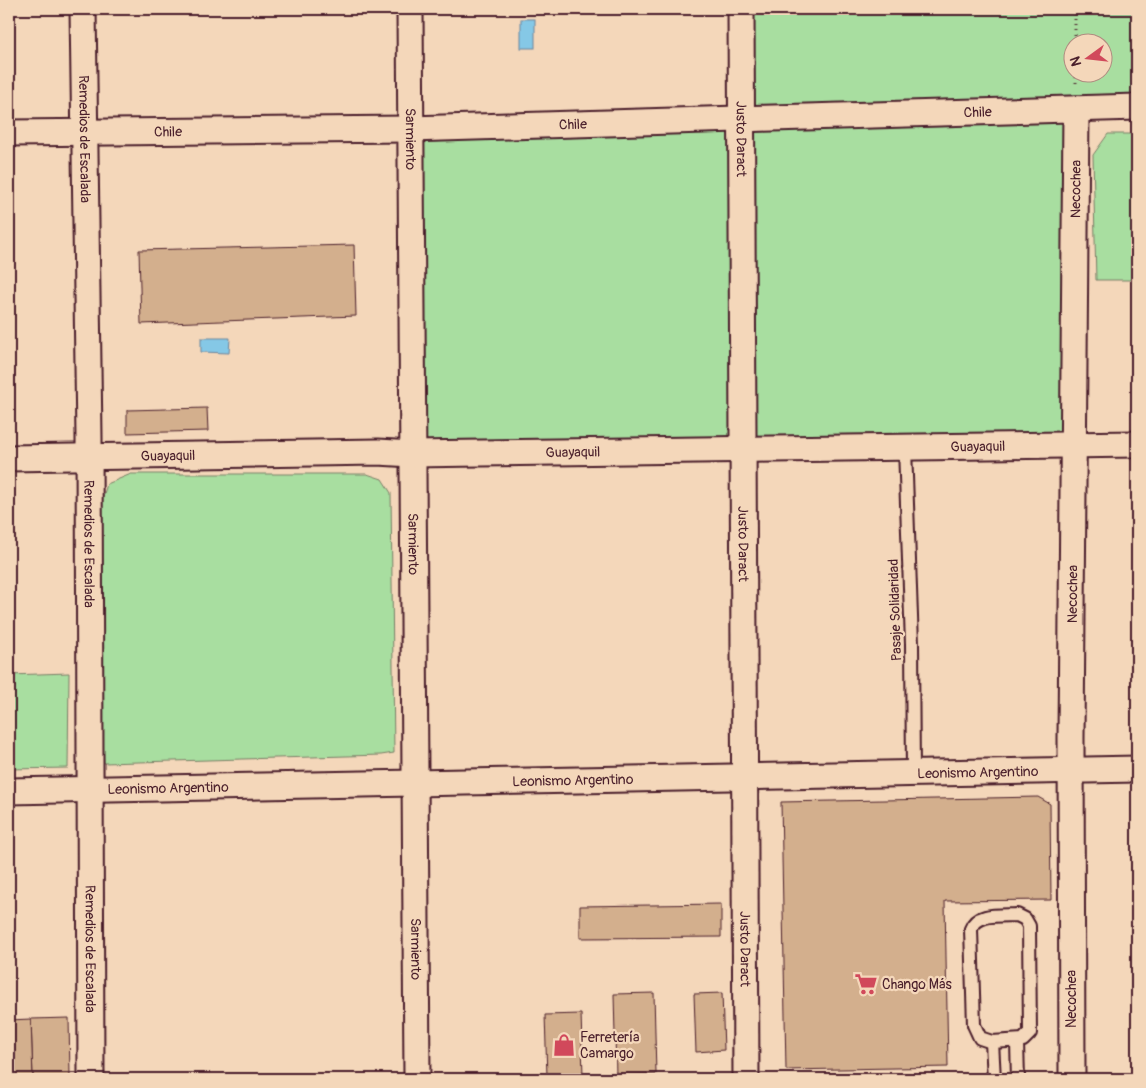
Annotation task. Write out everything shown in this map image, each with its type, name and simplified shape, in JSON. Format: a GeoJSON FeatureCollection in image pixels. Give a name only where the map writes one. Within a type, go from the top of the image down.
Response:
{"type":"FeatureCollection","features":[{"type":"Feature","properties":{"kind":"street","name":"Remedios de Escalada"},"geometry":{"type":"LineString","coordinates":[[83,9],[89,458],[88,789],[91,1079]]}},
{"type":"Feature","properties":{"kind":"street","name":"Sarmiento"},"geometry":{"type":"LineString","coordinates":[[410,9],[417,1079]]}},
{"type":"Feature","properties":{"kind":"street","name":"Justo Daract"},"geometry":{"type":"LineString","coordinates":[[741,9],[746,1079]]}},
{"type":"Feature","properties":{"kind":"street","name":"Chile"},"geometry":{"type":"LineString","coordinates":[[9,133],[410,129],[1137,107]]}},
{"type":"Feature","properties":{"kind":"street","name":"Necochea"},"geometry":{"type":"LineString","coordinates":[[1072,1079],[1072,444],[1076,109]]}},
{"type":"Feature","properties":{"kind":"street","name":"Guayaquil"},"geometry":{"type":"LineString","coordinates":[[9,458],[368,452],[412,454],[1137,444]]}},
{"type":"Feature","properties":{"kind":"street","name":"Leonismo Argentino"},"geometry":{"type":"LineString","coordinates":[[9,792],[1137,768]]}},
{"type":"Feature","properties":{"kind":"lane","name":"Pasaje Solidaridad"},"geometry":{"type":"LineString","coordinates":[[905,448],[912,644],[913,772]]}},
{"type":"Feature","properties":{"kind":"lane"},"geometry":{"type":"LineString","coordinates":[[1017,915],[1025,918],[1029,926],[1031,1028],[1026,1039],[1017,1042],[992,1042],[980,1038],[974,1025],[971,929],[976,921],[985,916],[1017,915]]}},
{"type":"Feature","properties":{"kind":"lane"},"geometry":{"type":"LineString","coordinates":[[992,1042],[994,1079]]}},
{"type":"Feature","properties":{"kind":"lane"},"geometry":{"type":"LineString","coordinates":[[1017,1042],[1018,1079]]}},
{"type":"Feature","properties":{"kind":"path"},"geometry":{"type":"LineString","coordinates":[[1075,9],[1075,32]]}},
{"type":"Feature","properties":{"kind":"green space"},"geometry":{"type":"Polygon","coordinates":[[[741,9],[1137,9],[1137,106],[1077,108],[1072,444],[412,454],[410,129],[741,119],[741,9]]]}},
{"type":"Feature","properties":{"kind":"green space"},"geometry":{"type":"Polygon","coordinates":[[[1108,134],[1137,134],[1137,280],[1096,280],[1093,155],[1108,134]]]}},
{"type":"Feature","properties":{"kind":"green space"},"geometry":{"type":"Polygon","coordinates":[[[131,474],[367,474],[382,479],[391,493],[394,753],[381,755],[104,763],[100,666],[100,507],[107,484],[131,474]]]}},
{"type":"Feature","properties":{"kind":"green space"},"geometry":{"type":"Polygon","coordinates":[[[69,673],[68,768],[9,769],[9,675],[69,673]]]}},
{"type":"Feature","properties":{"kind":"water"},"geometry":{"type":"Polygon","coordinates":[[[521,19],[535,19],[535,48],[521,48],[521,19]]]}},
{"type":"Feature","properties":{"kind":"water"},"geometry":{"type":"Polygon","coordinates":[[[201,338],[230,338],[229,353],[201,352],[201,338]]]}},
{"type":"Feature","properties":{"kind":"building"},"geometry":{"type":"Polygon","coordinates":[[[354,245],[356,316],[141,324],[139,250],[354,245]]]}},
{"type":"Feature","properties":{"kind":"building"},"geometry":{"type":"Polygon","coordinates":[[[207,408],[208,431],[127,433],[127,410],[207,408]]]}},
{"type":"Feature","properties":{"kind":"building","name":"Chango Más"},"geometry":{"type":"Polygon","coordinates":[[[1038,797],[1050,804],[1051,900],[945,901],[948,1067],[786,1070],[781,802],[1038,797]]]}},
{"type":"Feature","properties":{"kind":"building"},"geometry":{"type":"Polygon","coordinates":[[[721,904],[721,937],[580,938],[580,906],[721,904]]]}},
{"type":"Feature","properties":{"kind":"building"},"geometry":{"type":"Polygon","coordinates":[[[654,993],[656,1074],[616,1075],[614,994],[654,993]]]}},
{"type":"Feature","properties":{"kind":"building"},"geometry":{"type":"Polygon","coordinates":[[[722,993],[724,1050],[696,1052],[694,994],[722,993]]]}},
{"type":"Feature","properties":{"kind":"building","name":"Ferretería Camargo"},"geometry":{"type":"Polygon","coordinates":[[[581,1014],[583,1075],[547,1076],[545,1015],[581,1014]]]}},
{"type":"Feature","properties":{"kind":"building"},"geometry":{"type":"Polygon","coordinates":[[[69,1018],[70,1077],[65,1079],[33,1079],[31,1019],[69,1018]]]}},
{"type":"Feature","properties":{"kind":"building"},"geometry":{"type":"Polygon","coordinates":[[[31,1019],[33,1079],[9,1079],[9,1020],[31,1019]]]}},
{"type":"Feature","properties":{"kind":"place","name":"Chango Más"},"geometry":{"type":"Point","coordinates":[866,984]}},
{"type":"Feature","properties":{"kind":"place","name":"Ferretería Camargo"},"geometry":{"type":"Point","coordinates":[564,1045]}}]}
